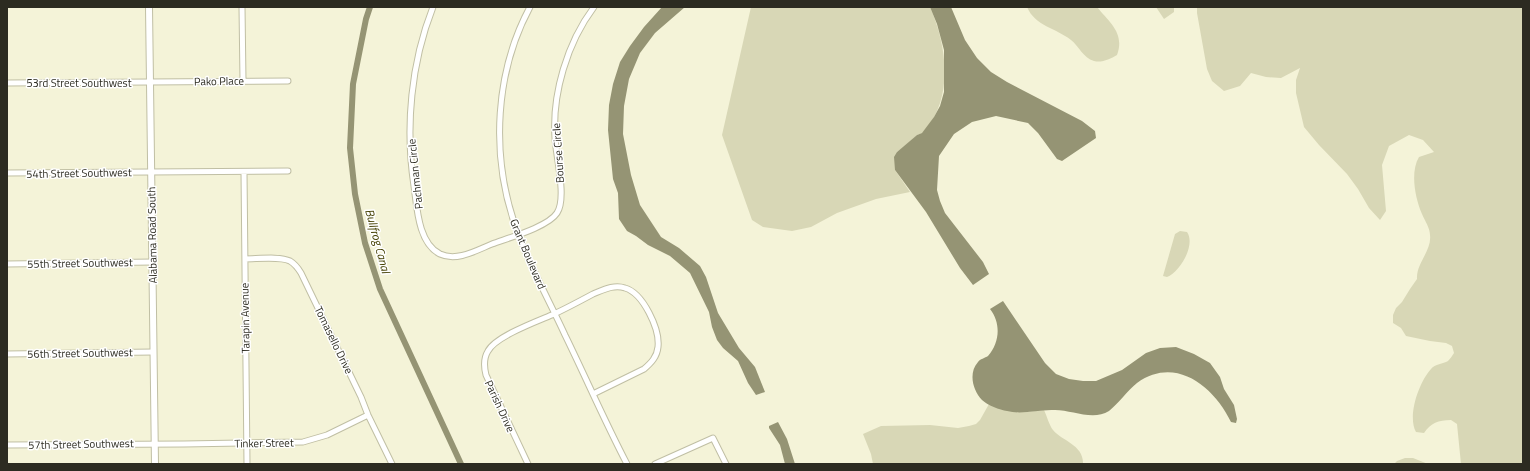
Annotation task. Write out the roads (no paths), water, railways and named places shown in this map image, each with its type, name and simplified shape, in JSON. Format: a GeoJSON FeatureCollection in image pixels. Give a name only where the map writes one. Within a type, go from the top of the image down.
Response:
{"type":"FeatureCollection","features":[{"type":"Feature","properties":{"kind":"street","name":"Alabama Road South"},"geometry":{"type":"LineString","coordinates":[[149,7],[155,464]]}},
{"type":"Feature","properties":{"kind":"street"},"geometry":{"type":"LineString","coordinates":[[242,7],[243,80]]}},
{"type":"Feature","properties":{"kind":"street","name":"Pachman Circle"},"geometry":{"type":"LineString","coordinates":[[432,7],[421,43],[414,76],[410,117],[410,146],[413,177],[423,231],[430,246],[436,252],[452,257],[469,253],[518,234]]}},
{"type":"Feature","properties":{"kind":"street","name":"Grant Boulevard"},"geometry":{"type":"LineString","coordinates":[[530,7],[510,58],[500,116],[500,146],[504,182],[509,206],[518,234],[627,464]]}},
{"type":"Feature","properties":{"kind":"street","name":"Bourse Circle"},"geometry":{"type":"LineString","coordinates":[[518,234],[545,224],[556,214],[559,208],[561,191],[554,138],[556,106],[561,79],[571,49],[580,30],[594,7]]}},
{"type":"Feature","properties":{"kind":"street","name":"Pako Place"},"geometry":{"type":"LineString","coordinates":[[150,83],[288,80]]}},
{"type":"Feature","properties":{"kind":"street","name":"53rd Street Southwest"},"geometry":{"type":"LineString","coordinates":[[7,83],[150,83]]}},
{"type":"Feature","properties":{"kind":"street","name":"Tarapin Avenue"},"geometry":{"type":"LineString","coordinates":[[244,172],[247,464]]}},
{"type":"Feature","properties":{"kind":"street","name":"54th Street Southwest"},"geometry":{"type":"LineString","coordinates":[[7,173],[288,172]]}},
{"type":"Feature","properties":{"kind":"street","name":"Tomasello Drive"},"geometry":{"type":"LineString","coordinates":[[245,259],[281,259],[290,261],[296,266],[301,273],[392,464]]}},
{"type":"Feature","properties":{"kind":"street","name":"55th Street Southwest"},"geometry":{"type":"LineString","coordinates":[[7,264],[152,262]]}},
{"type":"Feature","properties":{"kind":"street"},"geometry":{"type":"LineString","coordinates":[[555,313],[592,294],[615,287],[624,287],[637,295],[648,312],[655,328],[658,341],[656,356],[644,369],[593,394]]}},
{"type":"Feature","properties":{"kind":"street","name":"Parish Drive"},"geometry":{"type":"LineString","coordinates":[[528,464],[486,375],[484,361],[488,351],[498,340],[555,313]]}},
{"type":"Feature","properties":{"kind":"street","name":"56th Street Southwest"},"geometry":{"type":"LineString","coordinates":[[7,354],[154,352]]}},
{"type":"Feature","properties":{"kind":"street","name":"Tinker Street"},"geometry":{"type":"LineString","coordinates":[[155,443],[247,443],[311,440],[327,435],[368,415]]}},
{"type":"Feature","properties":{"kind":"street"},"geometry":{"type":"LineString","coordinates":[[655,464],[713,438],[726,464]]}},
{"type":"Feature","properties":{"kind":"street","name":"57th Street Southwest"},"geometry":{"type":"LineString","coordinates":[[7,445],[155,443]]}},
{"type":"Feature","properties":{"kind":"waterway","name":"Bullfrog Canal"},"geometry":{"type":"LineString","coordinates":[[370,7],[366,19],[353,84],[350,148],[355,194],[365,243],[380,289],[461,464]]}}]}
